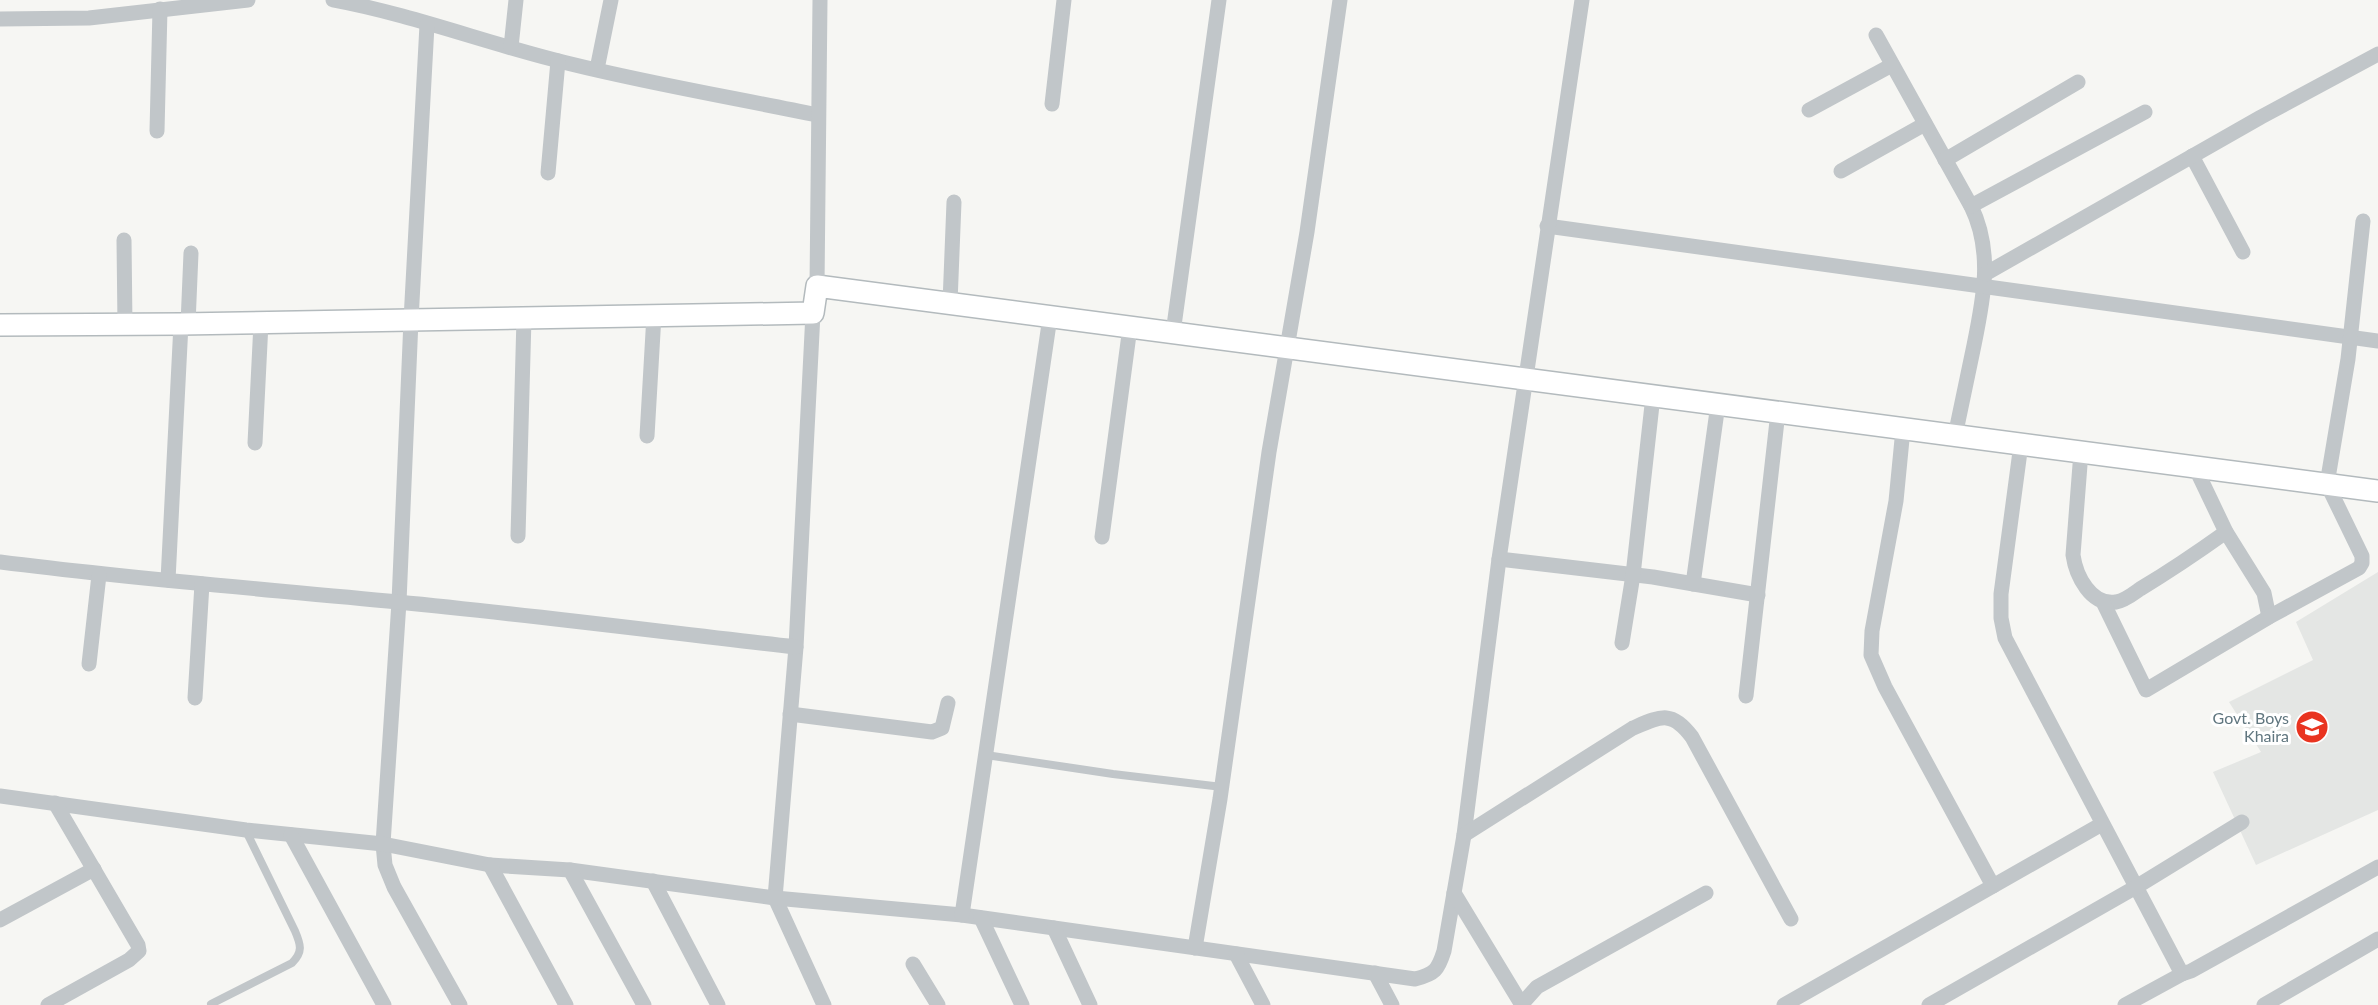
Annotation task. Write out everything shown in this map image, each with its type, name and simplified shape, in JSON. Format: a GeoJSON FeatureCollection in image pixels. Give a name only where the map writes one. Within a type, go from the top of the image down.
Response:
{"type":"FeatureCollection","features":[{"type":"Feature","properties":{"kind":"street"},"geometry":{"type":"LineString","coordinates":[[0,19],[89,18],[160,9],[177,3],[248,0]]}},
{"type":"Feature","properties":{"kind":"street"},"geometry":{"type":"LineString","coordinates":[[333,0],[383,9],[427,25],[558,61],[817,115]]}},
{"type":"Feature","properties":{"kind":"street"},"geometry":{"type":"LineString","coordinates":[[510,47],[516,0]]}},
{"type":"Feature","properties":{"kind":"street"},"geometry":{"type":"LineString","coordinates":[[597,69],[611,0]]}},
{"type":"Feature","properties":{"kind":"street"},"geometry":{"type":"LineString","coordinates":[[820,0],[817,286],[813,313],[796,647],[775,897],[824,1005]]}},
{"type":"Feature","properties":{"kind":"street"},"geometry":{"type":"LineString","coordinates":[[1052,104],[1064,0]]}},
{"type":"Feature","properties":{"kind":"street"},"geometry":{"type":"LineString","coordinates":[[1173,333],[1219,0]]}},
{"type":"Feature","properties":{"kind":"street"},"geometry":{"type":"LineString","coordinates":[[1195,948],[1222,787],[1269,452],[1288,348],[1340,0]]}},
{"type":"Feature","properties":{"kind":"street"},"geometry":{"type":"LineString","coordinates":[[0,796],[246,830],[383,844],[490,864],[570,870],[775,897],[962,915],[1415,979],[1430,975],[1439,966],[1444,951],[1464,835],[1499,559],[1582,0]]}},
{"type":"Feature","properties":{"kind":"street"},"geometry":{"type":"LineString","coordinates":[[157,131],[160,9]]}},
{"type":"Feature","properties":{"kind":"street"},"geometry":{"type":"LineString","coordinates":[[427,25],[399,602],[383,844],[385,865],[394,887],[460,1005]]}},
{"type":"Feature","properties":{"kind":"street"},"geometry":{"type":"LineString","coordinates":[[1876,35],[1971,206],[1979,223],[1984,247],[1985,280],[1955,436]]}},
{"type":"Feature","properties":{"kind":"street"},"geometry":{"type":"LineString","coordinates":[[1985,280],[2192,156],[2378,54]]}},
{"type":"Feature","properties":{"kind":"street"},"geometry":{"type":"LineString","coordinates":[[548,173],[558,61]]}},
{"type":"Feature","properties":{"kind":"street"},"geometry":{"type":"LineString","coordinates":[[1809,110],[1892,65]]}},
{"type":"Feature","properties":{"kind":"street"},"geometry":{"type":"LineString","coordinates":[[1945,160],[2078,82]]}},
{"type":"Feature","properties":{"kind":"street"},"geometry":{"type":"LineString","coordinates":[[1971,206],[2145,112]]}},
{"type":"Feature","properties":{"kind":"street"},"geometry":{"type":"LineString","coordinates":[[1841,171],[1925,124]]}},
{"type":"Feature","properties":{"kind":"street"},"geometry":{"type":"LineString","coordinates":[[2192,156],[2243,252]]}},
{"type":"Feature","properties":{"kind":"street"},"geometry":{"type":"LineString","coordinates":[[950,303],[954,202]]}},
{"type":"Feature","properties":{"kind":"street"},"geometry":{"type":"LineString","coordinates":[[2081,452],[2073,555],[2075,567],[2080,580],[2103,602],[2146,690],[2269,617],[2351,574],[2362,563],[2362,556],[2327,484],[2351,337],[2363,221]]}},
{"type":"Feature","properties":{"kind":"street"},"geometry":{"type":"LineString","coordinates":[[1547,225],[1985,280],[2378,341]]}},
{"type":"Feature","properties":{"kind":"street"},"geometry":{"type":"LineString","coordinates":[[124,240],[125,325]]}},
{"type":"Feature","properties":{"kind":"street"},"geometry":{"type":"LineString","coordinates":[[168,579],[191,253]]}},
{"type":"Feature","properties":{"kind":"street"},"geometry":{"type":"LineString","coordinates":[[817,286],[2378,491]]}},
{"type":"Feature","properties":{"kind":"street"},"geometry":{"type":"LineString","coordinates":[[0,325],[261,323],[813,313]]}},
{"type":"Feature","properties":{"kind":"street"},"geometry":{"type":"LineString","coordinates":[[647,436],[654,315]]}},
{"type":"Feature","properties":{"kind":"street"},"geometry":{"type":"LineString","coordinates":[[962,915],[1050,316]]}},
{"type":"Feature","properties":{"kind":"street"},"geometry":{"type":"LineString","coordinates":[[518,537],[524,318]]}},
{"type":"Feature","properties":{"kind":"street"},"geometry":{"type":"LineString","coordinates":[[255,443],[261,323]]}},
{"type":"Feature","properties":{"kind":"street"},"geometry":{"type":"LineString","coordinates":[[1102,537],[1130,327]]}},
{"type":"Feature","properties":{"kind":"street"},"geometry":{"type":"LineString","coordinates":[[1622,643],[1633,575],[1653,396]]}},
{"type":"Feature","properties":{"kind":"street"},"geometry":{"type":"LineString","coordinates":[[1693,584],[1718,404]]}},
{"type":"Feature","properties":{"kind":"street"},"geometry":{"type":"LineString","coordinates":[[1746,696],[1778,412]]}},
{"type":"Feature","properties":{"kind":"street"},"geometry":{"type":"LineString","coordinates":[[1904,429],[1896,501],[1872,630],[1871,655],[1885,687],[1994,886]]}},
{"type":"Feature","properties":{"kind":"street"},"geometry":{"type":"LineString","coordinates":[[2021,444],[2001,594],[2001,618],[2005,638],[2069,757],[2176,967],[2182,974]]}},
{"type":"Feature","properties":{"kind":"street"},"geometry":{"type":"LineString","coordinates":[[2195,467],[2226,532],[2264,593],[2269,617]]}},
{"type":"Feature","properties":{"kind":"street"},"geometry":{"type":"LineString","coordinates":[[2103,602],[2117,602],[2129,596],[2179,566],[2226,532]]}},
{"type":"Feature","properties":{"kind":"street"},"geometry":{"type":"LineString","coordinates":[[1499,559],[1633,575],[1758,595]]}},
{"type":"Feature","properties":{"kind":"street"},"geometry":{"type":"LineString","coordinates":[[0,562],[99,575],[168,579],[399,602],[796,647]]}},
{"type":"Feature","properties":{"kind":"street"},"geometry":{"type":"LineString","coordinates":[[89,664],[99,575]]}},
{"type":"Feature","properties":{"kind":"street"},"geometry":{"type":"LineString","coordinates":[[195,698],[202,584]]}},
{"type":"Feature","properties":{"kind":"street"},"geometry":{"type":"LineString","coordinates":[[790,714],[932,732],[942,728],[948,703]]}},
{"type":"Feature","properties":{"kind":"street"},"geometry":{"type":"LineString","coordinates":[[1464,835],[1633,728],[1653,719],[1669,716],[1682,723],[1692,737],[1791,919]]}},
{"type":"Feature","properties":{"kind":"street"},"geometry":{"type":"LineString","coordinates":[[48,1005],[129,960],[139,951],[138,945],[55,803]]}},
{"type":"Feature","properties":{"kind":"street"},"geometry":{"type":"LineString","coordinates":[[1929,1005],[2242,822]]}},
{"type":"Feature","properties":{"kind":"street"},"geometry":{"type":"LineString","coordinates":[[1784,1005],[2102,824]]}},
{"type":"Feature","properties":{"kind":"street"},"geometry":{"type":"LineString","coordinates":[[291,835],[384,1005]]}},
{"type":"Feature","properties":{"kind":"street"},"geometry":{"type":"LineString","coordinates":[[490,864],[566,1005]]}},
{"type":"Feature","properties":{"kind":"street"},"geometry":{"type":"LineString","coordinates":[[2125,1005],[2378,867]]}},
{"type":"Feature","properties":{"kind":"street"},"geometry":{"type":"LineString","coordinates":[[0,920],[94,869]]}},
{"type":"Feature","properties":{"kind":"street"},"geometry":{"type":"LineString","coordinates":[[570,870],[644,1005]]}},
{"type":"Feature","properties":{"kind":"street"},"geometry":{"type":"LineString","coordinates":[[653,881],[718,1005]]}},
{"type":"Feature","properties":{"kind":"street"},"geometry":{"type":"LineString","coordinates":[[1454,893],[1521,1005],[1537,987],[1706,893]]}},
{"type":"Feature","properties":{"kind":"street"},"geometry":{"type":"LineString","coordinates":[[981,918],[1022,1005]]}},
{"type":"Feature","properties":{"kind":"street"},"geometry":{"type":"LineString","coordinates":[[1054,928],[1090,1005]]}},
{"type":"Feature","properties":{"kind":"street"},"geometry":{"type":"LineString","coordinates":[[2264,1005],[2378,939]]}},
{"type":"Feature","properties":{"kind":"street"},"geometry":{"type":"LineString","coordinates":[[1236,954],[1263,1005]]}},
{"type":"Feature","properties":{"kind":"street"},"geometry":{"type":"LineString","coordinates":[[913,964],[938,1005]]}},
{"type":"Feature","properties":{"kind":"street"},"geometry":{"type":"LineString","coordinates":[[1375,973],[1392,1005]]}},
{"type":"Feature","properties":{"kind":"lane"},"geometry":{"type":"LineString","coordinates":[[986,755],[1222,787]]}},
{"type":"Feature","properties":{"kind":"lane"},"geometry":{"type":"LineString","coordinates":[[211,1004],[292,963],[300,955],[301,945],[295,931],[246,830]]}},
{"type":"Feature","properties":{"kind":"shaded area","name":"Govt. Boys Khaira"},"geometry":{"type":"Polygon","coordinates":[[[2378,572],[2378,810],[2256,865],[2213,772],[2261,752],[2229,702],[2313,660],[2296,622],[2378,572]]]}},
{"type":"Feature","properties":{"kind":"place","name":"Govt. Boys Khaira"},"geometry":{"type":"Point","coordinates":[2312,727]}}]}
